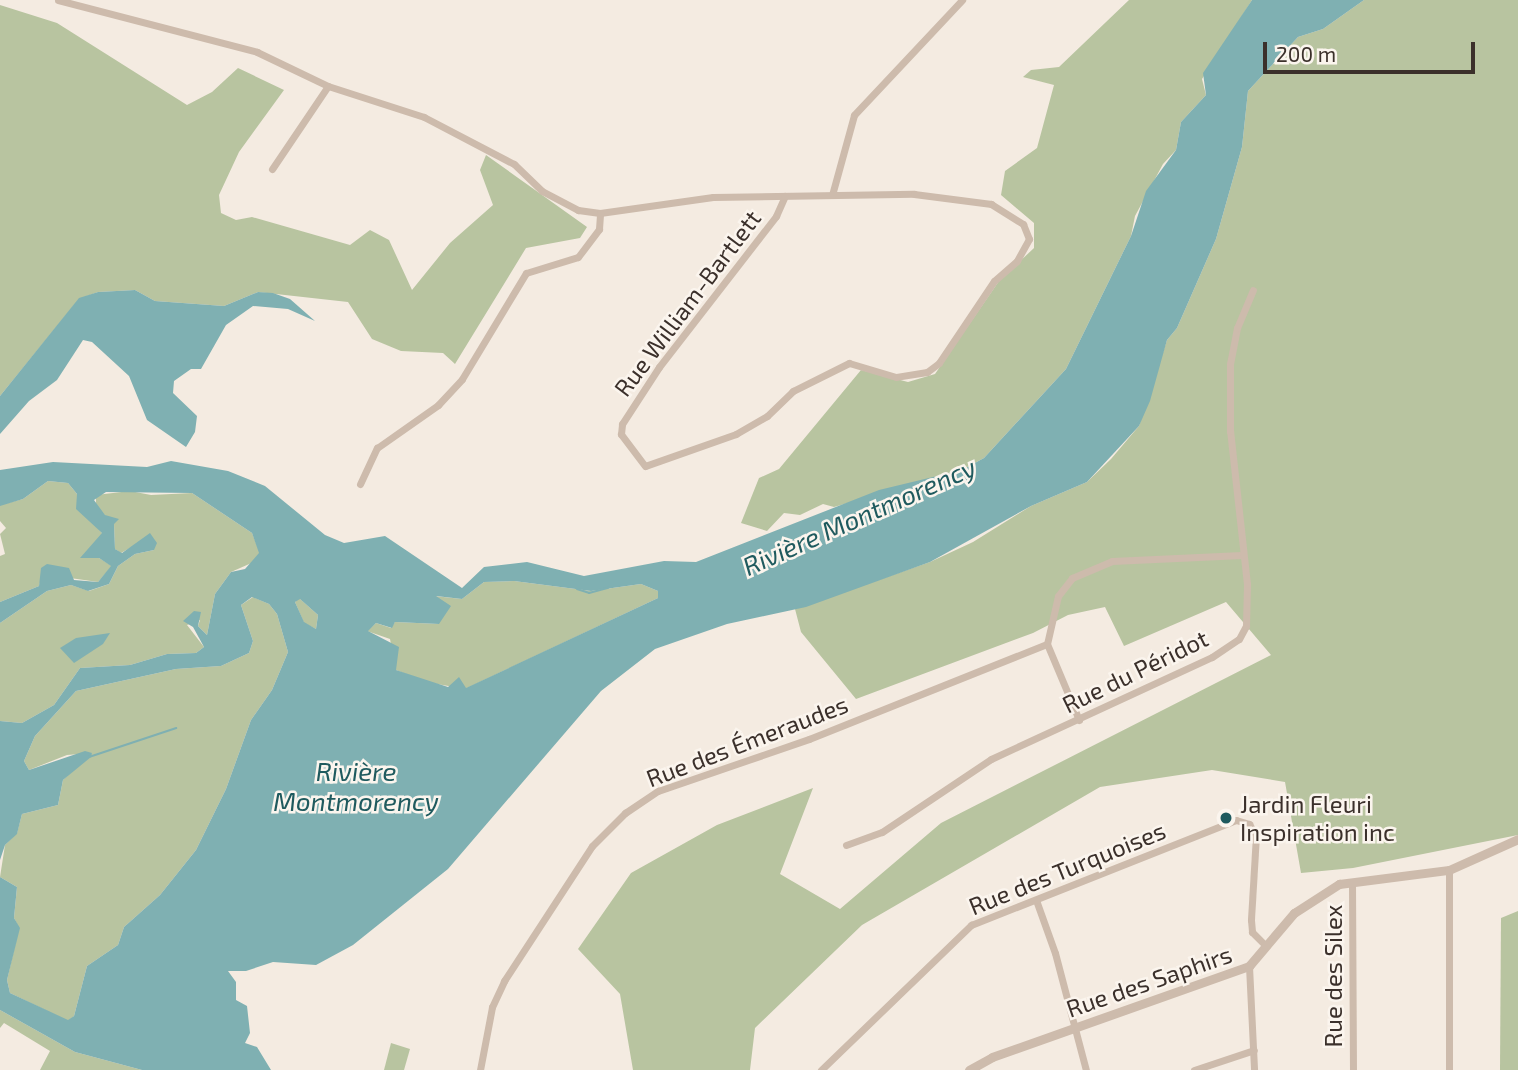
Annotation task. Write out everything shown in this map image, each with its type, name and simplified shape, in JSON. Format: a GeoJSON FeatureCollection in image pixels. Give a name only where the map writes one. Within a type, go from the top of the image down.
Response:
{"type":"FeatureCollection","features":[{"type":"Feature","properties":{"kind":"street"},"geometry":{"type":"LineString","coordinates":[[58,0],[257,52],[328,86],[424,117],[471,138],[514,164],[559,202],[600,213],[699,198],[832,195],[854,115],[962,0]]}},
{"type":"Feature","properties":{"kind":"street"},"geometry":{"type":"LineString","coordinates":[[272,169],[328,86]]}},
{"type":"Feature","properties":{"kind":"street","name":"Rue William-Bartlett"},"geometry":{"type":"LineString","coordinates":[[785,196],[776,216],[659,367],[622,424],[621,434],[645,466],[736,434],[767,416],[793,391],[849,363],[896,377],[927,372],[939,363],[994,281],[1017,261],[1029,239],[1023,224],[991,204],[914,194],[832,195]]}},
{"type":"Feature","properties":{"kind":"street"},"geometry":{"type":"LineString","coordinates":[[360,484],[377,448],[438,405],[462,379],[526,273],[578,257],[599,229],[600,213]]}},
{"type":"Feature","properties":{"kind":"street","name":"Rue du Péridot"},"geometry":{"type":"LineString","coordinates":[[846,845],[882,832],[990,759],[1212,657],[1239,639],[1246,626],[1247,609],[1230,431],[1230,364],[1237,328],[1253,290]]}},
{"type":"Feature","properties":{"kind":"street"},"geometry":{"type":"LineString","coordinates":[[1079,720],[1046,644],[1058,596],[1072,578],[1091,567],[1131,559],[1242,555]]}},
{"type":"Feature","properties":{"kind":"street","name":"Rue des Émeraudes"},"geometry":{"type":"LineString","coordinates":[[483,1069],[492,1007],[504,981],[592,846],[625,813],[658,791],[809,739],[1046,644]]}},
{"type":"Feature","properties":{"kind":"street","name":"Rue des Turquoises"},"geometry":{"type":"LineString","coordinates":[[821,1070],[971,925],[1243,821],[1256,835],[1252,932],[1266,946]]}},
{"type":"Feature","properties":{"kind":"street","name":"Rue des Saphirs"},"geometry":{"type":"LineString","coordinates":[[969,1070],[992,1057],[1250,966],[1316,896],[1352,882],[1449,870],[1518,839]]}},
{"type":"Feature","properties":{"kind":"street"},"geometry":{"type":"LineString","coordinates":[[1449,870],[1449,1070]]}},
{"type":"Feature","properties":{"kind":"street","name":"Rue des Silex"},"geometry":{"type":"LineString","coordinates":[[1352,882],[1353,1070]]}},
{"type":"Feature","properties":{"kind":"street"},"geometry":{"type":"LineString","coordinates":[[1036,900],[1086,1070]]}},
{"type":"Feature","properties":{"kind":"street"},"geometry":{"type":"LineString","coordinates":[[1250,966],[1254,1070]]}},
{"type":"Feature","properties":{"kind":"street"},"geometry":{"type":"LineString","coordinates":[[1194,1070],[1254,1050]]}},
{"type":"Feature","properties":{"kind":"green space"},"geometry":{"type":"Polygon","coordinates":[[[1129,0],[1252,0],[1202,79],[1206,95],[1181,122],[1176,150],[1163,164],[1135,216],[1131,236],[1066,369],[984,458],[962,470],[834,507],[823,504],[800,515],[784,513],[767,531],[741,523],[759,478],[779,469],[861,370],[908,382],[935,374],[999,281],[1034,248],[1034,223],[1001,195],[1005,171],[1037,148],[1054,85],[1023,77],[1031,70],[1059,67],[1129,0]]]}},
{"type":"Feature","properties":{"kind":"green space"},"geometry":{"type":"Polygon","coordinates":[[[1364,0],[1518,0],[1518,835],[1353,868],[1301,873],[1285,782],[1212,770],[1100,787],[862,925],[755,1028],[750,1070],[633,1070],[620,994],[578,949],[631,873],[717,825],[813,788],[780,874],[840,909],[941,823],[1271,655],[1226,602],[1124,646],[1105,607],[1068,615],[1033,633],[856,699],[801,632],[795,609],[930,562],[973,542],[1031,506],[1087,482],[1111,459],[1139,426],[1167,340],[1177,328],[1216,239],[1242,147],[1248,91],[1298,37],[1323,29],[1364,0]]]}},
{"type":"Feature","properties":{"kind":"green space"},"geometry":{"type":"Polygon","coordinates":[[[0,5],[57,23],[187,105],[212,92],[238,68],[284,90],[239,152],[219,195],[221,213],[236,220],[252,217],[350,245],[370,230],[389,240],[412,290],[450,243],[493,205],[480,170],[486,155],[587,227],[580,238],[526,248],[455,364],[443,353],[401,351],[372,339],[348,302],[258,292],[224,306],[155,301],[135,290],[98,292],[79,299],[0,396],[0,5]]]}},
{"type":"Feature","properties":{"kind":"green space"},"geometry":{"type":"Polygon","coordinates":[[[48,481],[68,483],[77,494],[85,513],[102,533],[99,558],[112,566],[98,582],[42,574],[39,586],[0,602],[0,556],[5,554],[0,534],[6,528],[0,521],[0,505],[23,499],[48,481]]]}},
{"type":"Feature","properties":{"kind":"green space"},"geometry":{"type":"Polygon","coordinates":[[[130,491],[151,495],[192,493],[252,533],[260,553],[256,561],[231,572],[215,594],[207,635],[198,626],[200,620],[187,625],[204,647],[196,653],[167,654],[130,665],[80,668],[54,705],[22,723],[0,721],[0,623],[47,591],[71,585],[89,591],[109,584],[118,566],[135,554],[154,550],[137,544],[121,553],[115,549],[114,524],[96,507],[96,495],[130,491]]]}},
{"type":"Feature","properties":{"kind":"green space"},"geometry":{"type":"Polygon","coordinates":[[[514,581],[591,591],[641,584],[658,591],[658,598],[465,689],[426,682],[396,670],[390,639],[367,631],[376,623],[391,628],[395,622],[439,624],[434,596],[462,599],[484,582],[514,581]]]}},
{"type":"Feature","properties":{"kind":"green space"},"geometry":{"type":"Polygon","coordinates":[[[253,597],[269,604],[277,614],[288,652],[272,690],[251,720],[226,789],[196,850],[160,895],[124,927],[118,945],[87,966],[74,1016],[68,1021],[10,993],[7,980],[19,928],[14,918],[17,887],[0,877],[5,845],[17,833],[22,814],[58,805],[63,780],[92,753],[67,755],[29,770],[24,761],[35,736],[76,691],[176,669],[221,666],[249,653],[253,641],[241,605],[253,597]]]}},
{"type":"Feature","properties":{"kind":"green space"},"geometry":{"type":"Polygon","coordinates":[[[299,598],[318,615],[316,629],[304,623],[295,602],[299,598]]]}},
{"type":"Feature","properties":{"kind":"green space"},"geometry":{"type":"Polygon","coordinates":[[[1518,911],[1518,1070],[1500,1070],[1501,918],[1518,911]]]}},
{"type":"Feature","properties":{"kind":"green space"},"geometry":{"type":"Polygon","coordinates":[[[0,1010],[75,1052],[142,1070],[40,1070],[50,1051],[4,1023],[0,1028],[0,1010]]]}},
{"type":"Feature","properties":{"kind":"green space"},"geometry":{"type":"Polygon","coordinates":[[[391,1043],[410,1049],[404,1070],[384,1070],[391,1043]]]}},
{"type":"Feature","properties":{"kind":"water","name":"Rivière Montmorency"},"geometry":{"type":"Polygon","coordinates":[[[1252,0],[1364,0],[1323,29],[1298,37],[1248,91],[1242,147],[1216,239],[1177,328],[1167,340],[1150,401],[1139,426],[1087,482],[1031,506],[930,562],[806,607],[727,624],[655,649],[601,691],[448,869],[353,945],[316,965],[273,962],[246,971],[228,971],[236,982],[236,1000],[247,1006],[250,1033],[245,1043],[257,1047],[271,1070],[142,1070],[75,1052],[0,1010],[0,877],[17,887],[14,918],[20,928],[7,980],[10,993],[68,1020],[74,1016],[87,966],[118,945],[124,927],[160,895],[196,850],[226,789],[251,720],[272,690],[288,652],[277,614],[269,604],[252,597],[241,605],[253,641],[249,653],[221,666],[176,669],[76,691],[35,736],[24,761],[29,770],[85,751],[92,753],[91,757],[63,780],[58,805],[22,814],[17,834],[5,845],[0,860],[0,721],[22,723],[54,705],[80,668],[130,665],[167,654],[196,653],[204,647],[193,627],[183,621],[194,611],[201,612],[198,626],[207,635],[215,594],[231,572],[245,569],[259,553],[252,533],[192,493],[106,492],[94,500],[105,515],[119,519],[114,524],[115,549],[122,553],[150,533],[157,543],[154,550],[135,554],[118,566],[109,584],[88,591],[71,585],[47,591],[0,623],[0,602],[39,586],[41,568],[47,564],[69,568],[74,580],[98,582],[111,566],[99,558],[80,558],[102,533],[76,509],[77,494],[68,483],[48,481],[23,499],[0,506],[0,470],[53,462],[147,467],[171,461],[228,471],[265,486],[325,535],[344,543],[385,536],[462,588],[484,567],[527,562],[584,576],[664,561],[696,562],[879,490],[962,470],[984,458],[1066,369],[1131,236],[1146,191],[1176,150],[1181,122],[1206,95],[1203,73],[1252,0]],[[514,581],[484,582],[462,599],[436,596],[451,606],[439,624],[395,622],[392,628],[376,623],[368,631],[399,647],[396,670],[448,687],[459,677],[466,688],[658,598],[658,591],[641,584],[591,591],[514,581]],[[300,599],[295,602],[304,622],[316,629],[318,615],[300,599]]]}},
{"type":"Feature","properties":{"kind":"water"},"geometry":{"type":"Polygon","coordinates":[[[135,290],[155,301],[224,306],[258,292],[273,293],[290,299],[315,321],[288,309],[253,306],[226,325],[201,369],[191,369],[174,381],[173,393],[197,416],[195,432],[186,447],[147,420],[129,376],[92,342],[83,340],[57,380],[29,401],[0,434],[0,396],[79,298],[98,292],[135,290]]]}},
{"type":"Feature","properties":{"kind":"water"},"geometry":{"type":"Polygon","coordinates":[[[110,633],[103,644],[74,663],[60,648],[76,638],[110,633]]]}},
{"type":"Feature","properties":{"kind":"waterway"},"geometry":{"type":"LineString","coordinates":[[577,589],[589,593],[608,588]]}},
{"type":"Feature","properties":{"kind":"waterway"},"geometry":{"type":"LineString","coordinates":[[89,757],[176,728]]}},
{"type":"Feature","properties":{"kind":"place","name":"Jardin Fleuri Inspiration inc"},"geometry":{"type":"Point","coordinates":[1226,818]}}]}
